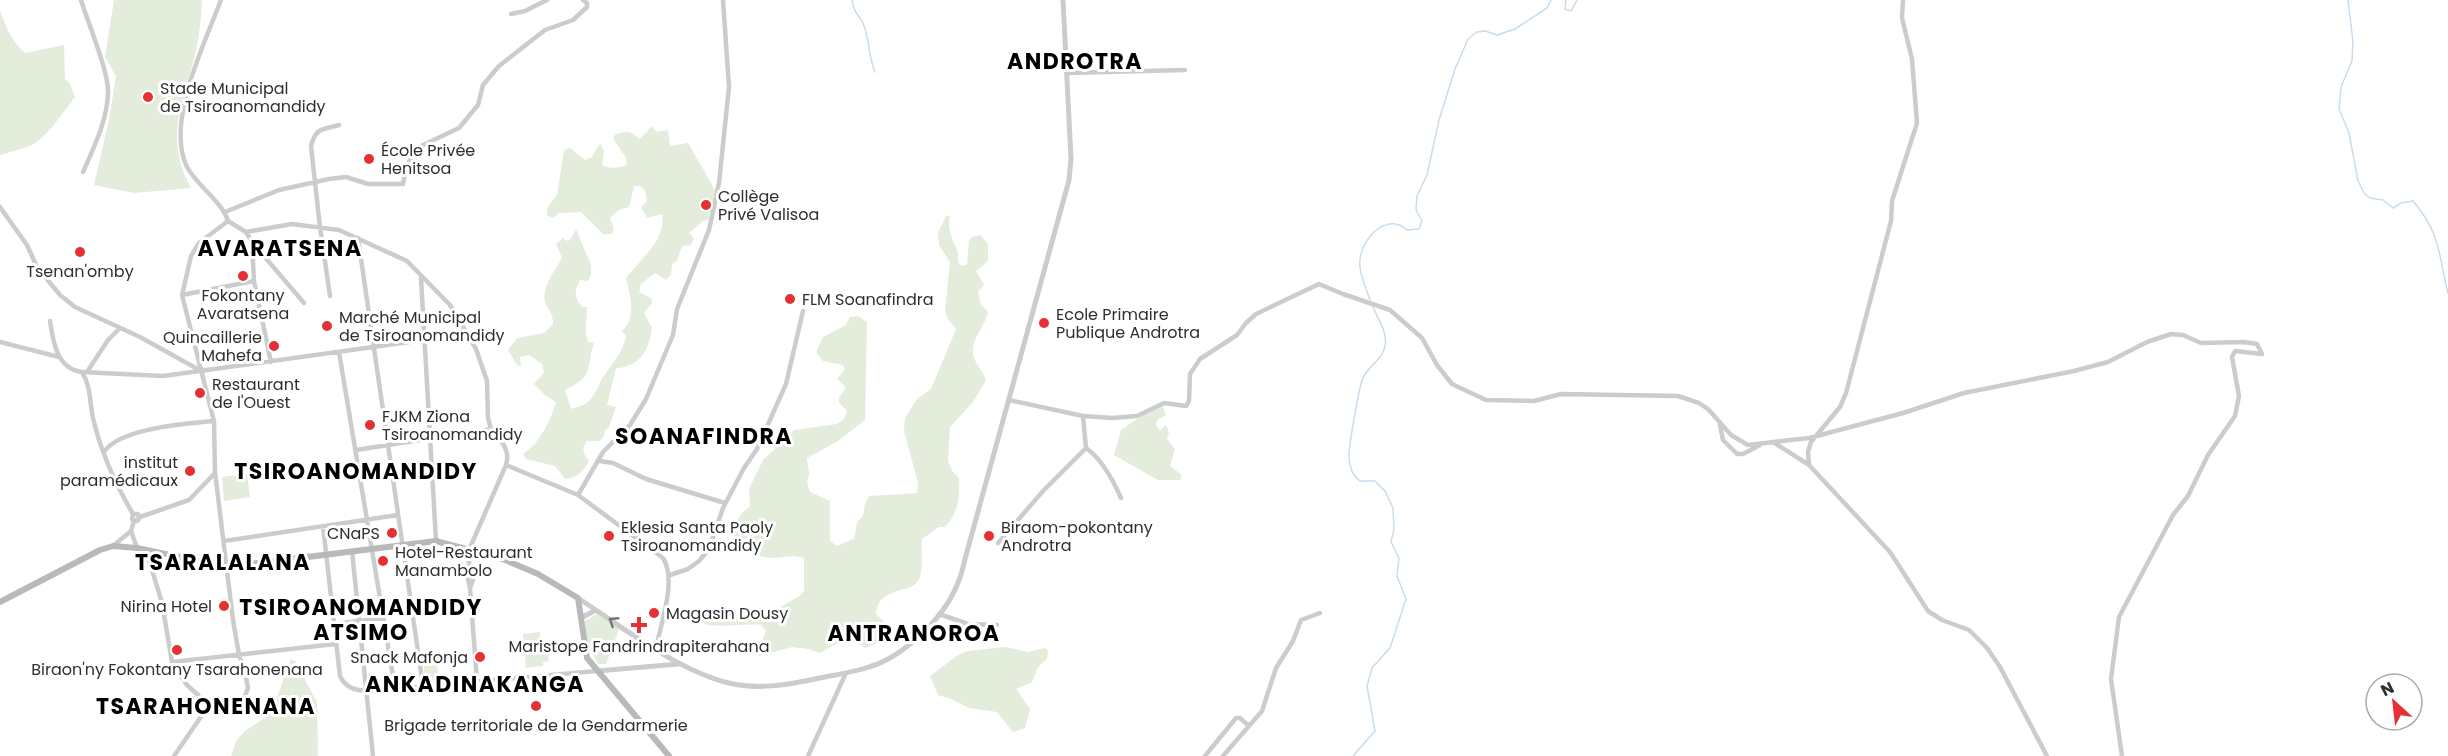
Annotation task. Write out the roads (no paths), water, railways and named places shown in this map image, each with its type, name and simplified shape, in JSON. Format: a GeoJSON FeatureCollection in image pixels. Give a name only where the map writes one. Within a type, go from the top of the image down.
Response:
{"type":"FeatureCollection","features":[{"type":"Feature","properties":{"kind":"main road"},"geometry":{"type":"LineString","coordinates":[[0,602],[100,550],[113,546],[137,548],[227,567],[436,541],[521,566],[578,598],[587,658],[669,756]]}},
{"type":"Feature","properties":{"kind":"street"},"geometry":{"type":"LineString","coordinates":[[82,0],[108,91],[100,134],[83,172]]}},
{"type":"Feature","properties":{"kind":"street"},"geometry":{"type":"LineString","coordinates":[[221,0],[186,96],[180,133],[186,165],[225,212],[228,221],[246,232],[304,303]]}},
{"type":"Feature","properties":{"kind":"street"},"geometry":{"type":"LineString","coordinates":[[511,14],[525,11],[547,0]]}},
{"type":"Feature","properties":{"kind":"street"},"geometry":{"type":"LineString","coordinates":[[225,212],[264,195],[346,177],[368,183],[403,184],[406,168],[419,147],[459,128],[478,105],[483,85],[499,66],[545,30],[573,20],[587,7],[587,3],[583,0]]}},
{"type":"Feature","properties":{"kind":"street"},"geometry":{"type":"LineString","coordinates":[[578,495],[603,452],[630,424],[646,399],[673,335],[677,309],[709,230],[719,183],[729,87],[723,0]]}},
{"type":"Feature","properties":{"kind":"street"},"geometry":{"type":"LineString","coordinates":[[578,598],[681,664],[729,684],[759,687],[792,684],[870,667],[905,649],[939,614],[957,586],[1069,180],[1071,159],[1063,0]]}},
{"type":"Feature","properties":{"kind":"street"},"geometry":{"type":"LineString","coordinates":[[1809,465],[1810,442],[1840,407],[1846,393],[1891,221],[1892,201],[1917,123],[1912,59],[1902,18],[1903,0]]}},
{"type":"Feature","properties":{"kind":"street"},"geometry":{"type":"LineString","coordinates":[[1067,73],[1185,70]]}},
{"type":"Feature","properties":{"kind":"street"},"geometry":{"type":"LineString","coordinates":[[330,296],[311,147],[318,130],[339,125]]}},
{"type":"Feature","properties":{"kind":"street"},"geometry":{"type":"LineString","coordinates":[[0,207],[27,245],[45,279],[75,306],[140,337],[203,372]]}},
{"type":"Feature","properties":{"kind":"street"},"geometry":{"type":"LineString","coordinates":[[146,550],[162,603],[172,662],[187,685],[209,705],[224,708],[237,703],[245,696],[248,688],[239,655],[227,567],[215,472],[214,421],[182,296],[190,256],[199,243],[228,221]]}},
{"type":"Feature","properties":{"kind":"street"},"geometry":{"type":"LineString","coordinates":[[246,232],[292,224],[339,230],[407,261],[421,278],[440,293],[483,365],[487,381],[488,418],[491,429],[506,448],[508,456],[469,549],[469,565],[466,571],[470,588],[477,681]]}},
{"type":"Feature","properties":{"kind":"street"},"geometry":{"type":"LineString","coordinates":[[358,238],[423,686]]}},
{"type":"Feature","properties":{"kind":"street"},"geometry":{"type":"LineString","coordinates":[[252,242],[254,281],[271,362]]}},
{"type":"Feature","properties":{"kind":"street"},"geometry":{"type":"LineString","coordinates":[[421,278],[436,541]]}},
{"type":"Feature","properties":{"kind":"street"},"geometry":{"type":"LineString","coordinates":[[182,296],[254,281]]}},
{"type":"Feature","properties":{"kind":"street"},"geometry":{"type":"LineString","coordinates":[[1009,400],[1083,416],[1112,418],[1137,416],[1164,403],[1186,406],[1189,401],[1191,374],[1200,359],[1237,335],[1256,315],[1319,284],[1390,310],[1422,338],[1437,365],[1452,384],[1486,400],[1534,401],[1561,394],[1678,396],[1699,403],[1731,435],[1748,445],[1817,436],[1903,413],[1964,393],[2108,362],[2147,342],[2171,334],[2183,334],[2201,343],[2257,344],[2262,354],[2235,351],[2232,357],[2239,396],[2235,416],[2208,455],[2188,496],[2173,515],[2119,618],[2111,679],[2122,756]]}},
{"type":"Feature","properties":{"kind":"street"},"geometry":{"type":"LineString","coordinates":[[670,575],[688,569],[709,549],[725,503],[757,449],[786,384],[802,311]]}},
{"type":"Feature","properties":{"kind":"street"},"geometry":{"type":"LineString","coordinates":[[50,321],[52,338],[59,357],[65,366],[73,371],[151,376],[203,372],[466,334]]}},
{"type":"Feature","properties":{"kind":"street"},"geometry":{"type":"LineString","coordinates":[[85,372],[119,328]]}},
{"type":"Feature","properties":{"kind":"street"},"geometry":{"type":"LineString","coordinates":[[0,342],[59,357]]}},
{"type":"Feature","properties":{"kind":"street"},"geometry":{"type":"LineString","coordinates":[[339,352],[395,688]]}},
{"type":"Feature","properties":{"kind":"street"},"geometry":{"type":"LineString","coordinates":[[85,372],[93,419],[104,452],[121,493],[133,514],[131,516],[134,521]]}},
{"type":"Feature","properties":{"kind":"street"},"geometry":{"type":"LineString","coordinates":[[1083,416],[1086,448]]}},
{"type":"Feature","properties":{"kind":"street"},"geometry":{"type":"LineString","coordinates":[[104,452],[109,444],[121,437],[214,421]]}},
{"type":"Feature","properties":{"kind":"street"},"geometry":{"type":"LineString","coordinates":[[1720,423],[1723,440],[1737,454],[1743,454],[1763,443]]}},
{"type":"Feature","properties":{"kind":"street"},"geometry":{"type":"LineString","coordinates":[[356,450],[491,429]]}},
{"type":"Feature","properties":{"kind":"street"},"geometry":{"type":"LineString","coordinates":[[1773,442],[1809,465],[1890,552],[1928,611],[1942,620],[1969,630],[1987,648],[2000,667],[2047,756]]}},
{"type":"Feature","properties":{"kind":"street"},"geometry":{"type":"LineString","coordinates":[[1086,448],[1112,477],[1121,498]]}},
{"type":"Feature","properties":{"kind":"street"},"geometry":{"type":"LineString","coordinates":[[998,543],[1044,490],[1086,448]]}},
{"type":"Feature","properties":{"kind":"street"},"geometry":{"type":"LineString","coordinates":[[600,461],[613,463],[646,479],[725,503]]}},
{"type":"Feature","properties":{"kind":"street"},"geometry":{"type":"LineString","coordinates":[[506,465],[578,495],[663,558],[668,565],[670,575],[656,648]]}},
{"type":"Feature","properties":{"kind":"street"},"geometry":{"type":"LineString","coordinates":[[113,546],[130,531],[134,521],[189,500],[215,472]]}},
{"type":"Feature","properties":{"kind":"street"},"geometry":{"type":"LineString","coordinates":[[133,514],[138,514],[140,517]]}},
{"type":"Feature","properties":{"kind":"street"},"geometry":{"type":"LineString","coordinates":[[224,541],[398,515]]}},
{"type":"Feature","properties":{"kind":"street"},"geometry":{"type":"LineString","coordinates":[[323,526],[340,676],[344,685],[354,690],[367,691],[681,664]]}},
{"type":"Feature","properties":{"kind":"street"},"geometry":{"type":"LineString","coordinates":[[130,531],[137,548]]}},
{"type":"Feature","properties":{"kind":"street"},"geometry":{"type":"LineString","coordinates":[[352,552],[373,756]]}},
{"type":"Feature","properties":{"kind":"street"},"geometry":{"type":"LineString","coordinates":[[581,618],[596,610]]}},
{"type":"Feature","properties":{"kind":"street"},"geometry":{"type":"LineString","coordinates":[[1223,756],[1262,711],[1276,668],[1293,641],[1301,620],[1320,613]]}},
{"type":"Feature","properties":{"kind":"street"},"geometry":{"type":"LineString","coordinates":[[939,614],[968,624],[997,625]]}},
{"type":"Feature","properties":{"kind":"street"},"geometry":{"type":"LineString","coordinates":[[334,624],[384,618]]}},
{"type":"Feature","properties":{"kind":"street"},"geometry":{"type":"LineString","coordinates":[[172,662],[335,644]]}},
{"type":"Feature","properties":{"kind":"street"},"geometry":{"type":"LineString","coordinates":[[808,756],[846,673]]}},
{"type":"Feature","properties":{"kind":"street"},"geometry":{"type":"LineString","coordinates":[[174,756],[209,705]]}},
{"type":"Feature","properties":{"kind":"street"},"geometry":{"type":"LineString","coordinates":[[1205,756],[1236,718],[1240,718],[1249,726]]}},
{"type":"Feature","properties":{"kind":"waterway"},"geometry":{"type":"LineString","coordinates":[[852,0],[854,9],[865,27],[875,72]]}},
{"type":"Feature","properties":{"kind":"waterway"},"geometry":{"type":"LineString","coordinates":[[1370,300],[1360,267],[1363,248],[1374,232],[1390,224],[1399,225],[1407,230],[1419,229],[1422,221],[1416,210],[1417,196],[1427,175],[1439,120],[1455,69],[1468,39],[1477,32],[1485,31],[1497,35],[1515,29],[1547,8],[1551,0]]}},
{"type":"Feature","properties":{"kind":"waterway"},"geometry":{"type":"LineString","coordinates":[[1566,0],[1565,9],[1571,11],[1577,0]]}},
{"type":"Feature","properties":{"kind":"waterway"},"geometry":{"type":"LineString","coordinates":[[2348,0],[2353,42],[2352,61],[2341,87],[2339,109],[2349,133],[2358,181],[2364,193],[2370,198],[2383,200],[2393,208],[2401,203],[2413,201],[2434,234],[2448,293]]}},
{"type":"Feature","properties":{"kind":"waterway"},"geometry":{"type":"LineString","coordinates":[[1353,756],[1375,731],[1367,686],[1372,668],[1390,648],[1406,599],[1397,576],[1399,558],[1391,542],[1394,529],[1393,508],[1385,491],[1375,481],[1357,479],[1349,461],[1362,380],[1384,351],[1386,341],[1373,307]]}},
{"type":"Feature","properties":{"kind":"place","name":"Stade Municipal de Tsiroanomandidy"},"geometry":{"type":"Point","coordinates":[148,97]}},
{"type":"Feature","properties":{"kind":"place","name":"École Privée Henitsoa"},"geometry":{"type":"Point","coordinates":[369,159]}},
{"type":"Feature","properties":{"kind":"place","name":"Collège Privé Valisoa"},"geometry":{"type":"Point","coordinates":[706,205]}},
{"type":"Feature","properties":{"kind":"place","name":"Tsenan'omby"},"geometry":{"type":"Point","coordinates":[80,252]}},
{"type":"Feature","properties":{"kind":"place","name":"Fokontany Avaratsena"},"geometry":{"type":"Point","coordinates":[243,276]}},
{"type":"Feature","properties":{"kind":"place","name":"FLM Soanafindra"},"geometry":{"type":"Point","coordinates":[790,299]}},
{"type":"Feature","properties":{"kind":"place","name":"Ecole Primaire Publique Androtra"},"geometry":{"type":"Point","coordinates":[1044,323]}},
{"type":"Feature","properties":{"kind":"place","name":"Marché Municipal de Tsiroanomandidy"},"geometry":{"type":"Point","coordinates":[327,326]}},
{"type":"Feature","properties":{"kind":"place","name":"Quincaillerie Mahefa"},"geometry":{"type":"Point","coordinates":[274,346]}},
{"type":"Feature","properties":{"kind":"place","name":"Restaurant de l'Ouest"},"geometry":{"type":"Point","coordinates":[200,393]}},
{"type":"Feature","properties":{"kind":"place","name":"FJKM Ziona Tsiroanomandidy"},"geometry":{"type":"Point","coordinates":[370,425]}},
{"type":"Feature","properties":{"kind":"place","name":"institut paramédicaux"},"geometry":{"type":"Point","coordinates":[190,471]}},
{"type":"Feature","properties":{"kind":"place","name":"CNaPS"},"geometry":{"type":"Point","coordinates":[392,533]}},
{"type":"Feature","properties":{"kind":"place","name":"Eklesia Santa Paoly Tsiroanomandidy"},"geometry":{"type":"Point","coordinates":[609,536]}},
{"type":"Feature","properties":{"kind":"place","name":"Biraom-pokontany Androtra"},"geometry":{"type":"Point","coordinates":[989,536]}},
{"type":"Feature","properties":{"kind":"place","name":"Hotel-Restaurant Manambolo"},"geometry":{"type":"Point","coordinates":[383,561]}},
{"type":"Feature","properties":{"kind":"place","name":"Nirina Hotel"},"geometry":{"type":"Point","coordinates":[224,606]}},
{"type":"Feature","properties":{"kind":"place","name":"Magasin Dousy"},"geometry":{"type":"Point","coordinates":[654,613]}},
{"type":"Feature","properties":{"kind":"place","name":"Maristope Fandrindrapiterahana"},"geometry":{"type":"Point","coordinates":[639,625]}},
{"type":"Feature","properties":{"kind":"place","name":"Biraon'ny Fokontany Tsarahonenana"},"geometry":{"type":"Point","coordinates":[177,650]}},
{"type":"Feature","properties":{"kind":"place","name":"Snack Mafonja"},"geometry":{"type":"Point","coordinates":[480,657]}},
{"type":"Feature","properties":{"kind":"place","name":"Brigade territoriale de la Gendarmerie"},"geometry":{"type":"Point","coordinates":[536,706]}},
{"type":"Feature","properties":{"kind":"district","name":"ANDROTRA"},"geometry":{"type":"Point","coordinates":[1075,61]}},
{"type":"Feature","properties":{"kind":"district","name":"AVARATSENA"},"geometry":{"type":"Point","coordinates":[280,248]}},
{"type":"Feature","properties":{"kind":"district","name":"SOANAFINDRA"},"geometry":{"type":"Point","coordinates":[704,436]}},
{"type":"Feature","properties":{"kind":"district","name":"TSIROANOMANDIDY"},"geometry":{"type":"Point","coordinates":[356,471]}},
{"type":"Feature","properties":{"kind":"district","name":"TSARALALANA"},"geometry":{"type":"Point","coordinates":[223,562]}},
{"type":"Feature","properties":{"kind":"district","name":"TSIROANOMANDIDY ATSIMO"},"geometry":{"type":"Point","coordinates":[361,620]}},
{"type":"Feature","properties":{"kind":"district","name":"ANTRANOROA"},"geometry":{"type":"Point","coordinates":[914,633]}},
{"type":"Feature","properties":{"kind":"district","name":"ANKADINAKANGA"},"geometry":{"type":"Point","coordinates":[475,684]}},
{"type":"Feature","properties":{"kind":"district","name":"TSARAHONENANA"},"geometry":{"type":"Point","coordinates":[206,706]}}]}
